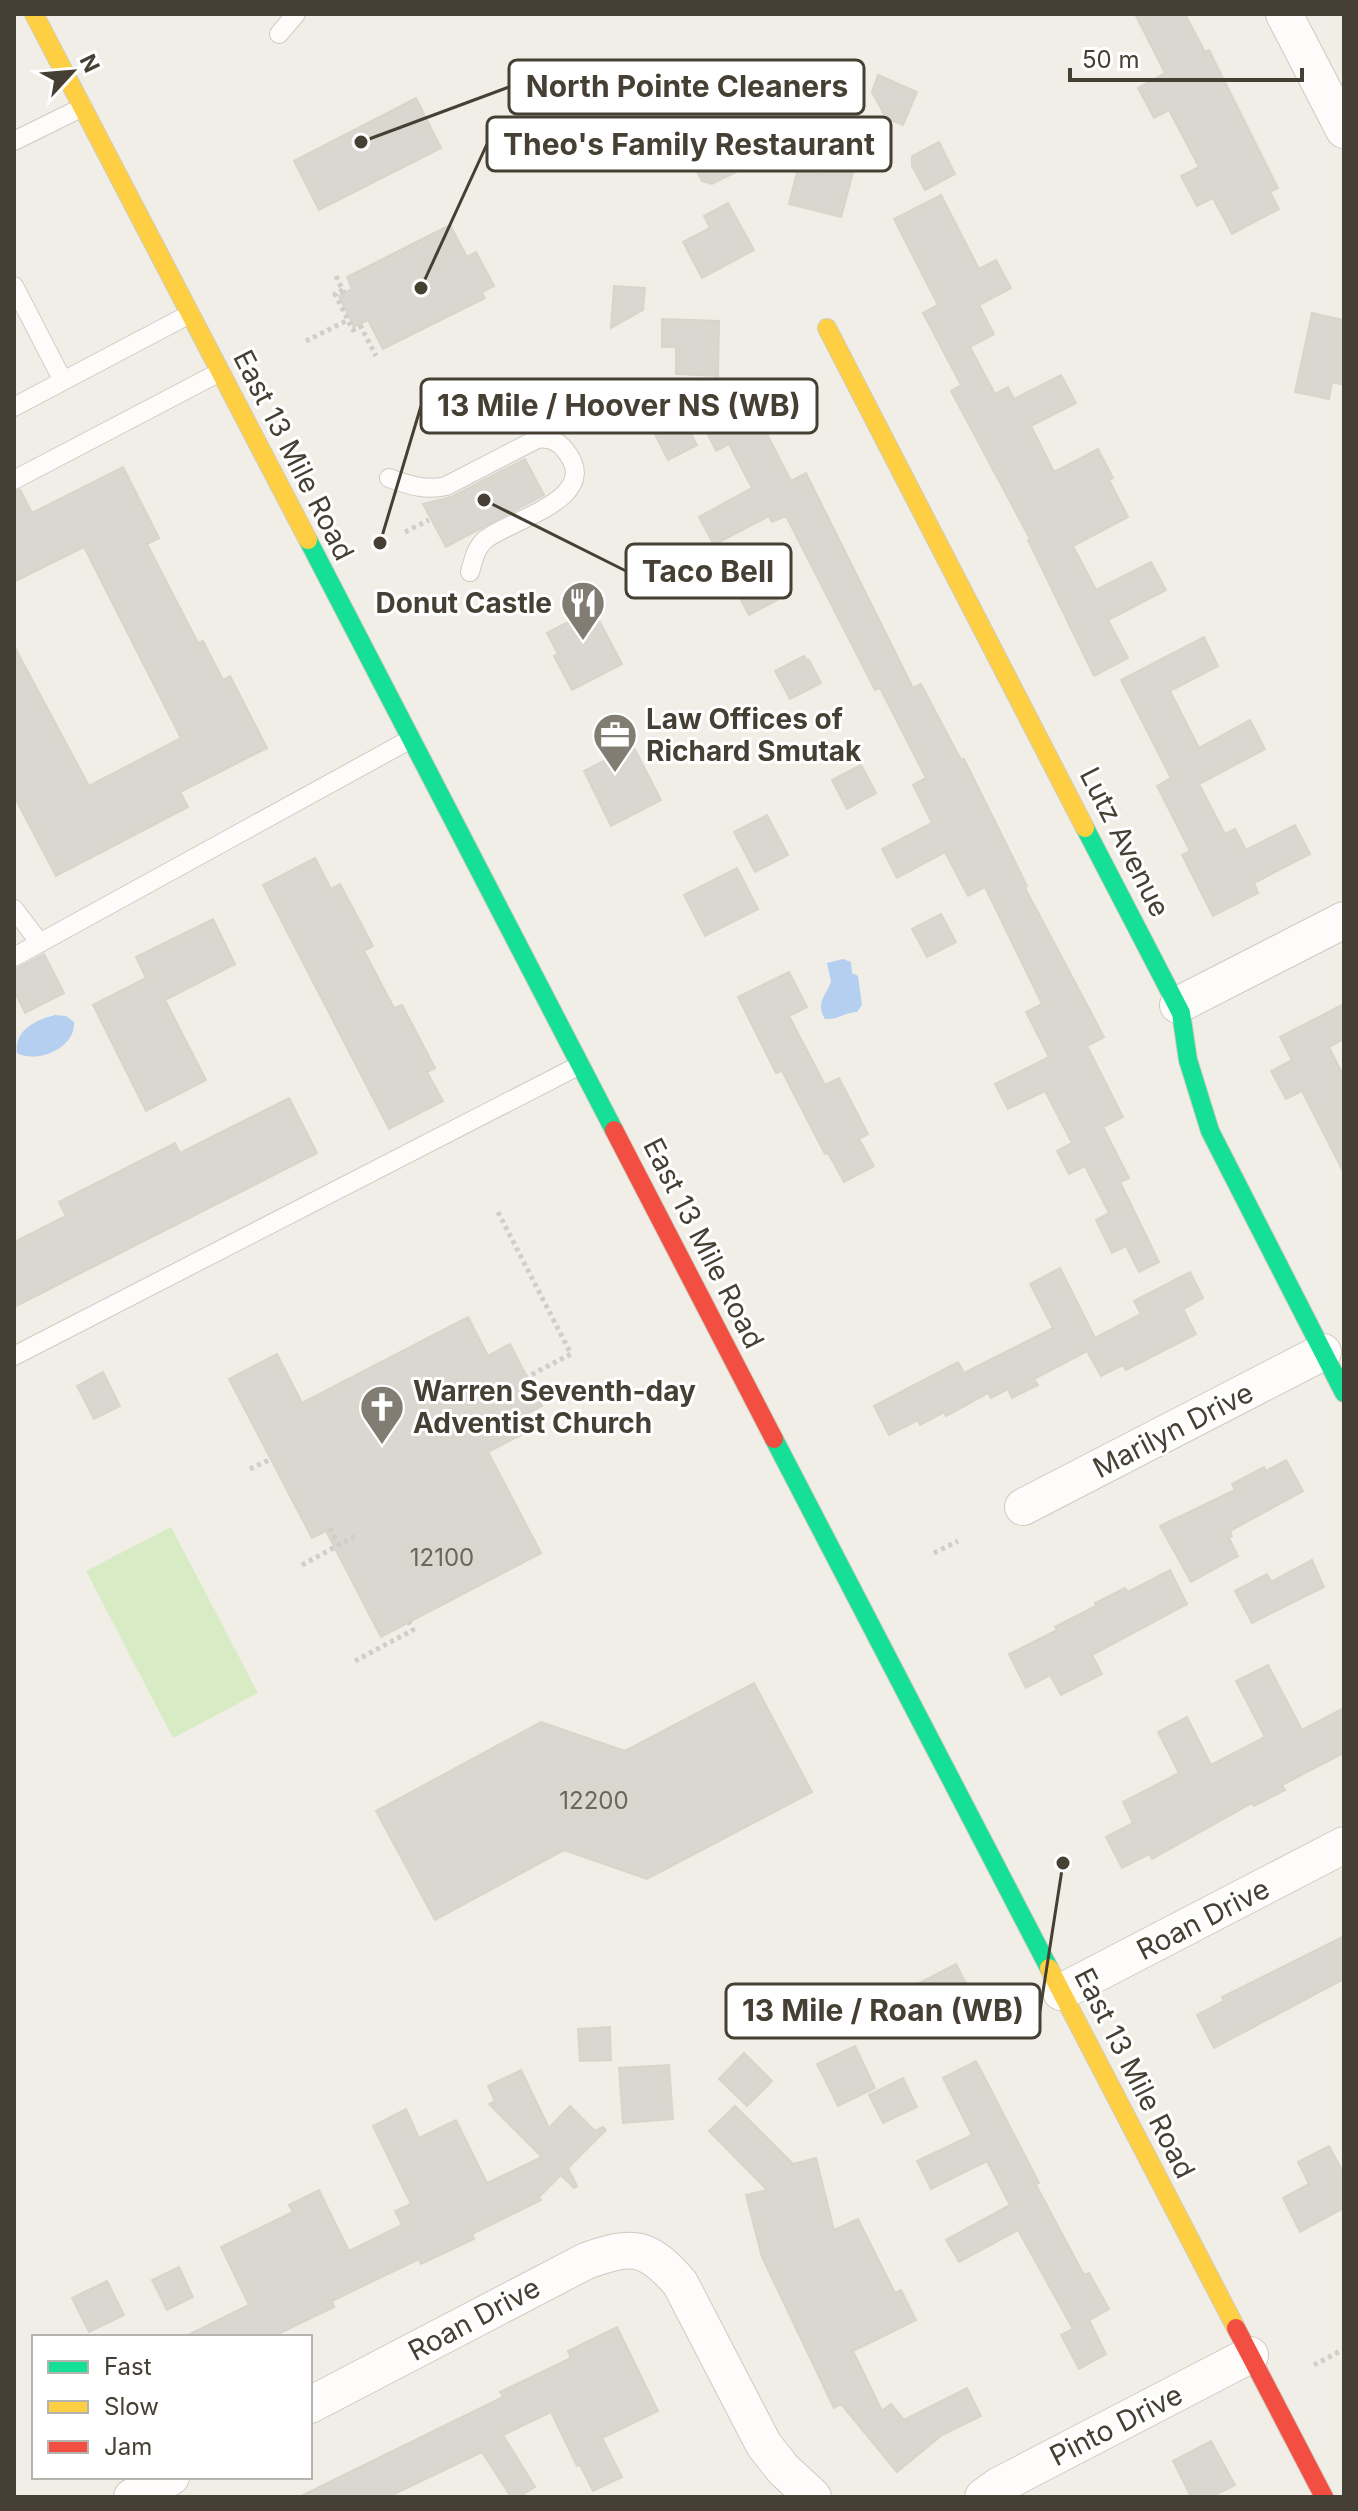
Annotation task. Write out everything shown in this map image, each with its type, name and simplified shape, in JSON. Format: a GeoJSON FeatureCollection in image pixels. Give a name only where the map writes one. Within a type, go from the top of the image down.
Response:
{"type":"FeatureCollection","features":[{"type":"Feature","properties":{"kind":"main road","name":"East 13 Mile Road"},"geometry":{"type":"LineString","coordinates":[[34,14],[1324,2497]]}},
{"type":"Feature","properties":{"kind":"main road","name":"Lutz Avenue"},"geometry":{"type":"LineString","coordinates":[[827,328],[1178,1005],[1185,1024],[1188,1060],[1210,1131],[1344,1393]]}},
{"type":"Feature","properties":{"kind":"street"},"geometry":{"type":"LineString","coordinates":[[1284,14],[1344,130]]}},
{"type":"Feature","properties":{"kind":"street"},"geometry":{"type":"LineString","coordinates":[[1178,1005],[1344,920]]}},
{"type":"Feature","properties":{"kind":"street","name":"Marilyn Drive"},"geometry":{"type":"LineString","coordinates":[[1023,1507],[1323,1352]]}},
{"type":"Feature","properties":{"kind":"street","name":"Roan Drive"},"geometry":{"type":"LineString","coordinates":[[1061,1992],[1344,1845]]}},
{"type":"Feature","properties":{"kind":"street","name":"Roan Drive"},"geometry":{"type":"LineString","coordinates":[[312,2404],[586,2261],[617,2250],[642,2251],[665,2266],[680,2283],[764,2445],[783,2469],[813,2497]]}},
{"type":"Feature","properties":{"kind":"street","name":"Pinto Drive"},"geometry":{"type":"LineString","coordinates":[[983,2497],[998,2486],[1250,2355]]}},
{"type":"Feature","properties":{"kind":"street"},"geometry":{"type":"LineString","coordinates":[[132,2497],[167,2479]]}},
{"type":"Feature","properties":{"kind":"lane"},"geometry":{"type":"LineString","coordinates":[[279,34],[296,14]]}},
{"type":"Feature","properties":{"kind":"lane"},"geometry":{"type":"LineString","coordinates":[[14,141],[83,107]]}},
{"type":"Feature","properties":{"kind":"lane"},"geometry":{"type":"LineString","coordinates":[[14,286],[63,381]]}},
{"type":"Feature","properties":{"kind":"lane"},"geometry":{"type":"LineString","coordinates":[[14,407],[190,314]]}},
{"type":"Feature","properties":{"kind":"lane"},"geometry":{"type":"LineString","coordinates":[[14,480],[220,372]]}},
{"type":"Feature","properties":{"kind":"lane"},"geometry":{"type":"LineString","coordinates":[[389,478],[433,489],[446,486],[537,439],[551,439],[565,449],[574,475],[566,494],[487,538],[475,555],[470,572]]}},
{"type":"Feature","properties":{"kind":"lane"},"geometry":{"type":"LineString","coordinates":[[14,957],[411,739]]}},
{"type":"Feature","properties":{"kind":"lane"},"geometry":{"type":"LineString","coordinates":[[14,909],[40,943]]}},
{"type":"Feature","properties":{"kind":"lane"},"geometry":{"type":"LineString","coordinates":[[14,1356],[580,1065]]}},
{"type":"Feature","properties":{"kind":"path"},"geometry":{"type":"LineString","coordinates":[[336,276],[344,292],[335,294],[353,330],[360,325],[376,356]]}},
{"type":"Feature","properties":{"kind":"path"},"geometry":{"type":"LineString","coordinates":[[306,341],[348,320]]}},
{"type":"Feature","properties":{"kind":"path"},"geometry":{"type":"LineString","coordinates":[[405,532],[429,520]]}},
{"type":"Feature","properties":{"kind":"path"},"geometry":{"type":"LineString","coordinates":[[498,1212],[571,1354],[527,1377]]}},
{"type":"Feature","properties":{"kind":"path"},"geometry":{"type":"LineString","coordinates":[[250,1469],[271,1459]]}},
{"type":"Feature","properties":{"kind":"path"},"geometry":{"type":"LineString","coordinates":[[330,1528],[339,1545]]}},
{"type":"Feature","properties":{"kind":"path"},"geometry":{"type":"LineString","coordinates":[[302,1565],[357,1535]]}},
{"type":"Feature","properties":{"kind":"path"},"geometry":{"type":"LineString","coordinates":[[934,1553],[958,1541]]}},
{"type":"Feature","properties":{"kind":"path"},"geometry":{"type":"LineString","coordinates":[[355,1661],[413,1630],[409,1622]]}},
{"type":"Feature","properties":{"kind":"path"},"geometry":{"type":"LineString","coordinates":[[1314,2365],[1344,2349]]}},
{"type":"Feature","properties":{"kind":"green space"},"geometry":{"type":"Polygon","coordinates":[[[171,1527],[258,1693],[173,1738],[86,1571],[171,1527]]]}},
{"type":"Feature","properties":{"kind":"water"},"geometry":{"type":"Polygon","coordinates":[[[843,959],[851,962],[852,973],[858,976],[862,1005],[857,1012],[825,1019],[821,1004],[831,982],[827,963],[843,959]]]}},
{"type":"Feature","properties":{"kind":"water"},"geometry":{"type":"Polygon","coordinates":[[[55,1015],[66,1016],[74,1022],[69,1039],[62,1046],[44,1055],[25,1056],[17,1053],[19,1038],[28,1027],[55,1015]]]}},
{"type":"Feature","properties":{"kind":"building"},"geometry":{"type":"Polygon","coordinates":[[[1135,14],[1185,14],[1205,52],[1209,50],[1278,188],[1270,192],[1279,209],[1232,234],[1213,198],[1197,206],[1181,176],[1199,167],[1169,110],[1154,118],[1138,88],[1165,73],[1135,14]]]}},
{"type":"Feature","properties":{"kind":"building"},"geometry":{"type":"Polygon","coordinates":[[[878,75],[917,92],[903,125],[886,118],[872,92],[878,75]]]}},
{"type":"Feature","properties":{"kind":"building"},"geometry":{"type":"Polygon","coordinates":[[[416,98],[441,148],[319,210],[294,161],[416,98]]]}},
{"type":"Feature","properties":{"kind":"building"},"geometry":{"type":"Polygon","coordinates":[[[939,142],[955,174],[925,190],[912,166],[912,156],[939,142]]]}},
{"type":"Feature","properties":{"kind":"building"},"geometry":{"type":"Polygon","coordinates":[[[723,145],[736,172],[712,184],[702,181],[691,161],[723,145]]]}},
{"type":"Feature","properties":{"kind":"building"},"geometry":{"type":"Polygon","coordinates":[[[826,157],[855,165],[841,217],[789,204],[798,168],[821,174],[826,157]]]}},
{"type":"Feature","properties":{"kind":"building"},"geometry":{"type":"Polygon","coordinates":[[[941,195],[979,269],[996,260],[1011,288],[979,305],[994,334],[970,347],[995,394],[1008,387],[1014,399],[1061,375],[1076,403],[1031,426],[1054,472],[1098,449],[1113,478],[1109,480],[1128,517],[1073,546],[1096,590],[1151,562],[1166,590],[1108,620],[1128,658],[1094,676],[1030,539],[951,391],[961,385],[923,313],[938,305],[894,219],[941,195]]]}},
{"type":"Feature","properties":{"kind":"building"},"geometry":{"type":"Polygon","coordinates":[[[728,203],[754,250],[702,278],[683,242],[710,228],[704,216],[728,203]]]}},
{"type":"Feature","properties":{"kind":"building"},"geometry":{"type":"Polygon","coordinates":[[[450,225],[467,257],[476,252],[494,286],[482,292],[485,298],[383,349],[368,320],[354,327],[339,296],[352,289],[347,277],[450,225]]]}},
{"type":"Feature","properties":{"kind":"building"},"geometry":{"type":"Polygon","coordinates":[[[614,286],[645,288],[643,310],[611,328],[614,286]]]}},
{"type":"Feature","properties":{"kind":"building"},"geometry":{"type":"Polygon","coordinates":[[[1312,313],[1344,320],[1344,385],[1332,382],[1329,399],[1295,392],[1312,313]]]}},
{"type":"Feature","properties":{"kind":"building"},"geometry":{"type":"Polygon","coordinates":[[[662,319],[719,321],[718,376],[676,374],[676,347],[662,347],[662,319]]]}},
{"type":"Feature","properties":{"kind":"building"},"geometry":{"type":"Polygon","coordinates":[[[750,401],[791,481],[806,473],[913,688],[921,684],[961,760],[964,759],[1027,886],[1025,888],[1104,1037],[1087,1046],[1123,1117],[1103,1127],[1129,1178],[1120,1182],[1159,1262],[1139,1272],[1126,1246],[1112,1253],[1096,1220],[1109,1213],[1085,1166],[1069,1174],[1057,1151],[1072,1143],[1045,1091],[1008,1109],[995,1084],[1049,1057],[1026,1012],[1042,1004],[985,887],[968,896],[945,852],[897,878],[882,849],[932,823],[913,785],[926,778],[880,688],[875,690],[786,516],[772,522],[769,516],[714,545],[699,517],[752,488],[729,444],[716,451],[707,433],[707,423],[750,401]]]}},
{"type":"Feature","properties":{"kind":"building"},"geometry":{"type":"Polygon","coordinates":[[[682,417],[697,445],[668,460],[654,432],[682,417]]]}},
{"type":"Feature","properties":{"kind":"building"},"geometry":{"type":"Polygon","coordinates":[[[525,459],[544,495],[446,547],[423,504],[451,497],[525,459]]]}},
{"type":"Feature","properties":{"kind":"building"},"geometry":{"type":"Polygon","coordinates":[[[123,467],[159,538],[147,544],[198,643],[203,641],[223,680],[230,676],[267,748],[180,792],[188,807],[56,876],[14,796],[14,646],[89,786],[181,738],[84,547],[14,582],[14,492],[20,490],[32,513],[123,467]]]}},
{"type":"Feature","properties":{"kind":"building"},"geometry":{"type":"Polygon","coordinates":[[[762,572],[777,600],[749,615],[734,587],[762,572]]]}},
{"type":"Feature","properties":{"kind":"building","name":"Donut Castle"},"geometry":{"type":"Polygon","coordinates":[[[593,609],[622,664],[572,690],[554,656],[558,654],[547,633],[593,609]]]}},
{"type":"Feature","properties":{"kind":"building"},"geometry":{"type":"Polygon","coordinates":[[[1204,637],[1218,666],[1170,691],[1199,748],[1250,720],[1265,749],[1199,784],[1225,834],[1235,829],[1246,850],[1295,825],[1310,854],[1254,883],[1258,893],[1213,916],[1182,855],[1190,851],[1157,786],[1171,778],[1121,680],[1204,637]]]}},
{"type":"Feature","properties":{"kind":"building"},"geometry":{"type":"Polygon","coordinates":[[[804,656],[821,683],[790,699],[775,671],[804,656]]]}},
{"type":"Feature","properties":{"kind":"building"},"geometry":{"type":"Polygon","coordinates":[[[633,746],[661,800],[611,826],[584,771],[633,746]]]}},
{"type":"Feature","properties":{"kind":"building"},"geometry":{"type":"Polygon","coordinates":[[[861,765],[876,793],[847,809],[832,780],[861,765]]]}},
{"type":"Feature","properties":{"kind":"building"},"geometry":{"type":"Polygon","coordinates":[[[767,815],[788,855],[755,872],[734,832],[767,815]]]}},
{"type":"Feature","properties":{"kind":"building"},"geometry":{"type":"Polygon","coordinates":[[[315,858],[331,889],[340,884],[373,946],[364,951],[394,1008],[402,1005],[435,1068],[427,1072],[443,1101],[389,1129],[263,885],[315,858]]]}},
{"type":"Feature","properties":{"kind":"building"},"geometry":{"type":"Polygon","coordinates":[[[737,868],[758,909],[705,936],[684,895],[737,868]]]}},
{"type":"Feature","properties":{"kind":"building"},"geometry":{"type":"Polygon","coordinates":[[[941,914],[956,942],[927,957],[912,929],[941,914]]]}},
{"type":"Feature","properties":{"kind":"building"},"geometry":{"type":"Polygon","coordinates":[[[213,919],[235,964],[165,1000],[206,1080],[146,1111],[93,1005],[146,978],[136,957],[213,919]]]}},
{"type":"Feature","properties":{"kind":"building"},"geometry":{"type":"Polygon","coordinates":[[[44,954],[64,993],[25,1013],[14,990],[14,970],[44,954]]]}},
{"type":"Feature","properties":{"kind":"building"},"geometry":{"type":"Polygon","coordinates":[[[789,972],[807,1007],[789,1016],[825,1085],[839,1078],[868,1134],[859,1139],[874,1166],[844,1182],[828,1153],[825,1154],[782,1071],[776,1073],[738,997],[789,972]]]}},
{"type":"Feature","properties":{"kind":"building"},"geometry":{"type":"Polygon","coordinates":[[[1344,1004],[1344,1039],[1329,1047],[1344,1077],[1344,1173],[1302,1091],[1286,1099],[1271,1071],[1292,1060],[1280,1037],[1344,1004]]]}},
{"type":"Feature","properties":{"kind":"building"},"geometry":{"type":"Polygon","coordinates":[[[289,1098],[317,1153],[14,1307],[14,1242],[66,1216],[59,1202],[175,1143],[180,1153],[289,1098]]]}},
{"type":"Feature","properties":{"kind":"building"},"geometry":{"type":"Polygon","coordinates":[[[1060,1268],[1095,1338],[1141,1314],[1134,1301],[1190,1272],[1203,1298],[1183,1309],[1196,1334],[1126,1370],[1123,1365],[1101,1376],[1087,1351],[1034,1379],[1038,1385],[1012,1398],[1008,1389],[991,1398],[988,1393],[946,1416],[944,1412],[920,1425],[918,1420],[889,1435],[874,1406],[958,1362],[964,1373],[1053,1328],[1030,1284],[1060,1268]]]}},
{"type":"Feature","properties":{"kind":"building","name":"Warren Seventh-day Adventist Church"},"geometry":{"type":"Polygon","coordinates":[[[468,1317],[488,1356],[510,1344],[542,1406],[517,1419],[525,1433],[488,1452],[541,1553],[381,1637],[326,1531],[312,1538],[229,1379],[277,1354],[302,1403],[468,1317]]]}},
{"type":"Feature","properties":{"kind":"building"},"geometry":{"type":"Polygon","coordinates":[[[103,1372],[120,1406],[94,1419],[77,1386],[103,1372]]]}},
{"type":"Feature","properties":{"kind":"building"},"geometry":{"type":"Polygon","coordinates":[[[1286,1460],[1303,1491],[1230,1531],[1232,1536],[1229,1538],[1238,1556],[1191,1582],[1160,1526],[1235,1490],[1232,1484],[1264,1467],[1266,1471],[1286,1460]]]}},
{"type":"Feature","properties":{"kind":"building"},"geometry":{"type":"Polygon","coordinates":[[[1312,1560],[1324,1587],[1252,1623],[1235,1591],[1267,1574],[1271,1582],[1312,1560]]]}},
{"type":"Feature","properties":{"kind":"building"},"geometry":{"type":"Polygon","coordinates":[[[1170,1570],[1187,1604],[1092,1655],[1102,1674],[1061,1695],[1050,1675],[1026,1688],[1009,1654],[1057,1630],[1055,1627],[1096,1606],[1095,1603],[1125,1588],[1128,1592],[1170,1570]]]}},
{"type":"Feature","properties":{"kind":"building"},"geometry":{"type":"Polygon","coordinates":[[[1268,1665],[1302,1730],[1344,1708],[1344,1753],[1282,1785],[1285,1790],[1254,1806],[1252,1803],[1152,1859],[1149,1854],[1122,1868],[1106,1837],[1133,1823],[1123,1802],[1179,1773],[1158,1732],[1187,1717],[1211,1765],[1265,1737],[1236,1681],[1268,1665]]]}},
{"type":"Feature","properties":{"kind":"building"},"geometry":{"type":"Polygon","coordinates":[[[754,1683],[812,1792],[647,1879],[564,1850],[435,1920],[376,1811],[541,1722],[625,1751],[754,1683]]]}},
{"type":"Feature","properties":{"kind":"building"},"geometry":{"type":"Polygon","coordinates":[[[1344,1936],[1344,1979],[1214,2048],[1197,2015],[1224,2001],[1222,1997],[1344,1936]]]}},
{"type":"Feature","properties":{"kind":"building"},"geometry":{"type":"Polygon","coordinates":[[[956,1964],[975,2001],[911,2034],[892,1997],[956,1964]]]}},
{"type":"Feature","properties":{"kind":"building"},"geometry":{"type":"Polygon","coordinates":[[[610,2027],[611,2060],[580,2061],[578,2029],[610,2027]]]}},
{"type":"Feature","properties":{"kind":"building"},"geometry":{"type":"Polygon","coordinates":[[[855,2046],[875,2088],[838,2106],[817,2064],[855,2046]]]}},
{"type":"Feature","properties":{"kind":"building"},"geometry":{"type":"Polygon","coordinates":[[[744,2053],[772,2081],[747,2106],[719,2079],[744,2053]]]}},
{"type":"Feature","properties":{"kind":"building"},"geometry":{"type":"Polygon","coordinates":[[[976,2061],[1084,2275],[1089,2273],[1109,2309],[1089,2320],[1106,2354],[1079,2369],[1061,2335],[1073,2329],[1018,2230],[959,2262],[946,2240],[1010,2205],[987,2161],[931,2189],[917,2161],[972,2135],[943,2078],[976,2061]]]}},
{"type":"Feature","properties":{"kind":"building"},"geometry":{"type":"Polygon","coordinates":[[[669,2065],[673,2119],[623,2123],[619,2068],[669,2065]]]}},
{"type":"Feature","properties":{"kind":"building"},"geometry":{"type":"Polygon","coordinates":[[[521,2070],[549,2128],[570,2106],[595,2131],[603,2127],[606,2130],[568,2168],[577,2186],[574,2188],[561,2175],[539,2197],[541,2200],[472,2234],[474,2239],[421,2264],[419,2259],[332,2301],[334,2307],[276,2335],[188,2335],[249,2305],[221,2247],[293,2212],[289,2205],[319,2190],[349,2251],[402,2225],[395,2211],[411,2204],[373,2126],[406,2109],[419,2138],[456,2120],[487,2183],[542,2157],[489,2104],[495,2101],[488,2086],[521,2070]]]}},
{"type":"Feature","properties":{"kind":"building"},"geometry":{"type":"Polygon","coordinates":[[[903,2078],[917,2107],[883,2123],[869,2095],[903,2078]]]}},
{"type":"Feature","properties":{"kind":"building"},"geometry":{"type":"Polygon","coordinates":[[[735,2106],[793,2164],[816,2158],[834,2230],[858,2219],[895,2293],[901,2290],[916,2320],[853,2351],[882,2411],[891,2404],[904,2420],[967,2388],[981,2416],[942,2435],[897,2472],[841,2404],[834,2408],[762,2257],[746,2195],[767,2190],[709,2131],[735,2106]]]}},
{"type":"Feature","properties":{"kind":"building"},"geometry":{"type":"Polygon","coordinates":[[[1329,2146],[1344,2174],[1344,2208],[1300,2232],[1283,2198],[1309,2184],[1298,2162],[1329,2146]]]}},
{"type":"Feature","properties":{"kind":"building"},"geometry":{"type":"Polygon","coordinates":[[[179,2267],[193,2297],[167,2310],[152,2280],[179,2267]]]}},
{"type":"Feature","properties":{"kind":"building"},"geometry":{"type":"Polygon","coordinates":[[[107,2281],[124,2315],[89,2332],[72,2298],[107,2281]]]}},
{"type":"Feature","properties":{"kind":"building"},"geometry":{"type":"Polygon","coordinates":[[[617,2327],[658,2411],[602,2438],[622,2477],[593,2491],[551,2412],[503,2435],[535,2487],[519,2497],[511,2497],[482,2452],[388,2497],[299,2497],[503,2397],[500,2392],[571,2358],[568,2351],[617,2327]]]}},
{"type":"Feature","properties":{"kind":"building"},"geometry":{"type":"Polygon","coordinates":[[[1211,2441],[1235,2485],[1211,2497],[1191,2497],[1173,2461],[1211,2441]]]}},
{"type":"Feature","properties":{"kind":"traffic: fast"},"geometry":{"type":"LineString","coordinates":[[308,540],[614,1130]]}},
{"type":"Feature","properties":{"kind":"traffic: fast"},"geometry":{"type":"LineString","coordinates":[[1085,828],[1181,1013],[1188,1060],[1210,1131],[1344,1393]]}},
{"type":"Feature","properties":{"kind":"traffic: fast"},"geometry":{"type":"LineString","coordinates":[[774,1439],[1049,1968]]}},
{"type":"Feature","properties":{"kind":"traffic: slow"},"geometry":{"type":"LineString","coordinates":[[34,14],[308,540]]}},
{"type":"Feature","properties":{"kind":"traffic: slow"},"geometry":{"type":"LineString","coordinates":[[827,328],[1085,828]]}},
{"type":"Feature","properties":{"kind":"traffic: slow"},"geometry":{"type":"LineString","coordinates":[[1049,1968],[1236,2328]]}},
{"type":"Feature","properties":{"kind":"traffic: jam"},"geometry":{"type":"LineString","coordinates":[[614,1130],[774,1439]]}},
{"type":"Feature","properties":{"kind":"traffic: jam"},"geometry":{"type":"LineString","coordinates":[[1236,2328],[1324,2497]]}},
{"type":"Feature","properties":{"kind":"place","name":"North Pointe Cleaners"},"geometry":{"type":"Point","coordinates":[361,142]}},
{"type":"Feature","properties":{"kind":"place","name":"Theo's Family Restaurant"},"geometry":{"type":"Point","coordinates":[421,288]}},
{"type":"Feature","properties":{"kind":"place","name":"Taco Bell"},"geometry":{"type":"Point","coordinates":[484,500]}},
{"type":"Feature","properties":{"kind":"place","name":"13 Mile / Hoover NS (WB)"},"geometry":{"type":"Point","coordinates":[380,543]}},
{"type":"Feature","properties":{"kind":"place","name":"Donut Castle"},"geometry":{"type":"Point","coordinates":[583,642]}},
{"type":"Feature","properties":{"kind":"place","name":"Law Offices of Richard Smutak"},"geometry":{"type":"Point","coordinates":[615,774]}},
{"type":"Feature","properties":{"kind":"place","name":"Warren Seventh-day Adventist Church"},"geometry":{"type":"Point","coordinates":[382,1446]}},
{"type":"Feature","properties":{"kind":"place","name":"13 Mile / Roan (WB)"},"geometry":{"type":"Point","coordinates":[1063,1863]}}]}
